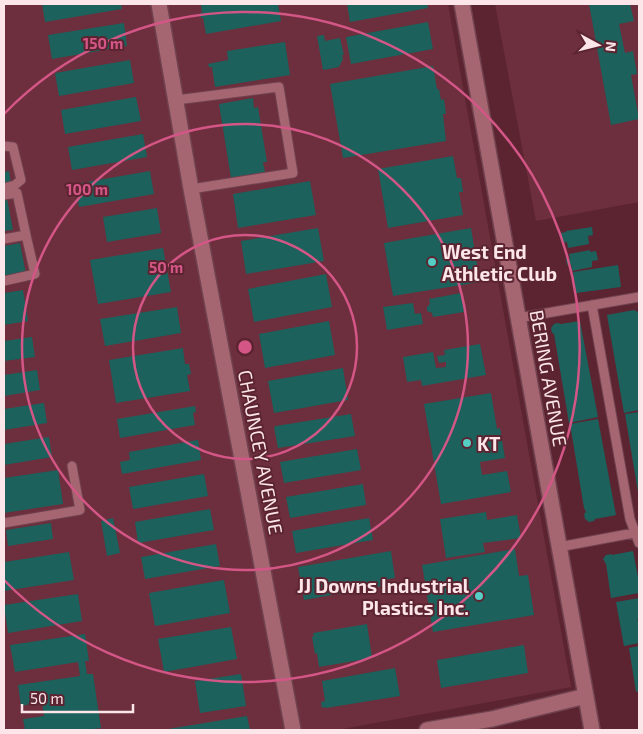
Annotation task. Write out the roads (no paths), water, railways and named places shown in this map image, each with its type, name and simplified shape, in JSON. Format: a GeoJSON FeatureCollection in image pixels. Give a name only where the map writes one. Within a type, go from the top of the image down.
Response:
{"type":"FeatureCollection","features":[{"type":"Feature","properties":{"kind":"street","name":"CHAUNCEY AVENUE"},"geometry":{"type":"LineString","coordinates":[[159,4],[191,189],[293,730]]}},
{"type":"Feature","properties":{"kind":"street","name":"BERING AVENUE"},"geometry":{"type":"LineString","coordinates":[[462,4],[592,730]]}},
{"type":"Feature","properties":{"kind":"street"},"geometry":{"type":"LineString","coordinates":[[427,730],[492,719],[586,696]]}},
{"type":"Feature","properties":{"kind":"lane"},"geometry":{"type":"LineString","coordinates":[[176,100],[279,87],[293,173],[191,189]]}},
{"type":"Feature","properties":{"kind":"lane"},"geometry":{"type":"LineString","coordinates":[[4,146],[13,147],[21,180],[15,185],[4,188]]}},
{"type":"Feature","properties":{"kind":"lane"},"geometry":{"type":"LineString","coordinates":[[4,195],[18,193],[35,274],[4,281]]}},
{"type":"Feature","properties":{"kind":"lane"},"geometry":{"type":"LineString","coordinates":[[4,239],[26,235]]}},
{"type":"Feature","properties":{"kind":"lane"},"geometry":{"type":"LineString","coordinates":[[518,318],[639,297]]}},
{"type":"Feature","properties":{"kind":"lane"},"geometry":{"type":"LineString","coordinates":[[592,305],[630,519],[637,533],[639,543]]}},
{"type":"Feature","properties":{"kind":"lane"},"geometry":{"type":"LineString","coordinates":[[4,523],[80,510],[72,466]]}},
{"type":"Feature","properties":{"kind":"lane"},"geometry":{"type":"LineString","coordinates":[[559,547],[637,533]]}},
{"type":"Feature","properties":{"kind":"place","name":"West End Athletic Club"},"geometry":{"type":"Point","coordinates":[432,262]}},
{"type":"Feature","properties":{"kind":"place","name":"KT"},"geometry":{"type":"Point","coordinates":[467,443]}},
{"type":"Feature","properties":{"kind":"place","name":"JJ Downs Industrial Plastics Inc."},"geometry":{"type":"Point","coordinates":[479,596]}}]}
